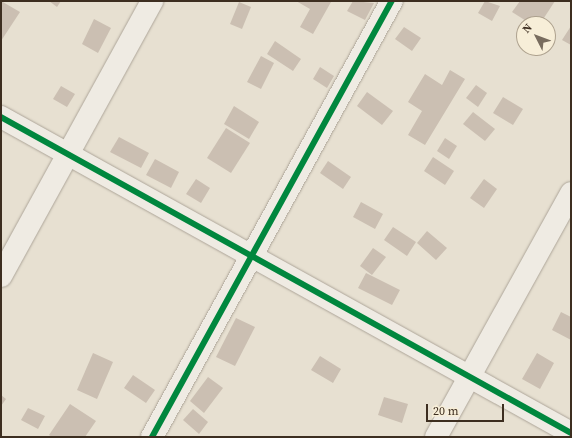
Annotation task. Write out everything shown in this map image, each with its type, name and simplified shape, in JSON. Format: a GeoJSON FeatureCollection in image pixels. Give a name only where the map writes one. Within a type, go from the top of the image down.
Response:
{"type":"FeatureCollection","features":[{"type":"Feature","properties":{"kind":"street"},"geometry":{"type":"LineString","coordinates":[[1,276],[67,153],[152,1]]}},
{"type":"Feature","properties":{"kind":"street"},"geometry":{"type":"LineString","coordinates":[[152,437],[252,258],[392,1]]}},
{"type":"Feature","properties":{"kind":"street"},"geometry":{"type":"LineString","coordinates":[[1,117],[252,258],[571,433]]}},
{"type":"Feature","properties":{"kind":"street"},"geometry":{"type":"LineString","coordinates":[[436,437],[571,193]]}},
{"type":"Feature","properties":{"kind":"building"},"geometry":{"type":"Polygon","coordinates":[[[1,1],[20,12],[1,41],[1,1]]]}},
{"type":"Feature","properties":{"kind":"building"},"geometry":{"type":"Polygon","coordinates":[[[49,1],[61,1],[57,7],[49,1]]]}},
{"type":"Feature","properties":{"kind":"building"},"geometry":{"type":"Polygon","coordinates":[[[296,1],[331,2],[313,34],[300,27],[310,9],[296,1]]]}},
{"type":"Feature","properties":{"kind":"building"},"geometry":{"type":"Polygon","coordinates":[[[353,1],[374,3],[365,20],[347,11],[353,1]]]}},
{"type":"Feature","properties":{"kind":"building"},"geometry":{"type":"Polygon","coordinates":[[[485,1],[500,6],[492,21],[478,13],[485,1]]]}},
{"type":"Feature","properties":{"kind":"building"},"geometry":{"type":"Polygon","coordinates":[[[520,1],[555,1],[545,16],[518,16],[512,12],[520,1]]]}},
{"type":"Feature","properties":{"kind":"building"},"geometry":{"type":"Polygon","coordinates":[[[239,2],[251,7],[242,29],[230,24],[239,2]]]}},
{"type":"Feature","properties":{"kind":"building"},"geometry":{"type":"Polygon","coordinates":[[[94,19],[111,28],[98,53],[82,44],[94,19]]]}},
{"type":"Feature","properties":{"kind":"building"},"geometry":{"type":"Polygon","coordinates":[[[571,26],[571,45],[562,40],[571,26]]]}},
{"type":"Feature","properties":{"kind":"building"},"geometry":{"type":"Polygon","coordinates":[[[404,27],[421,38],[412,51],[395,39],[404,27]]]}},
{"type":"Feature","properties":{"kind":"building"},"geometry":{"type":"Polygon","coordinates":[[[275,41],[301,59],[293,71],[267,54],[275,41]]]}},
{"type":"Feature","properties":{"kind":"building"},"geometry":{"type":"Polygon","coordinates":[[[261,56],[274,63],[261,89],[247,82],[261,56]]]}},
{"type":"Feature","properties":{"kind":"building"},"geometry":{"type":"Polygon","coordinates":[[[320,67],[334,76],[327,88],[313,79],[320,67]]]}},
{"type":"Feature","properties":{"kind":"building"},"geometry":{"type":"Polygon","coordinates":[[[450,70],[465,79],[425,145],[408,135],[422,111],[408,102],[425,74],[442,85],[450,70]]]}},
{"type":"Feature","properties":{"kind":"building"},"geometry":{"type":"Polygon","coordinates":[[[476,85],[487,93],[478,107],[466,98],[476,85]]]}},
{"type":"Feature","properties":{"kind":"building"},"geometry":{"type":"Polygon","coordinates":[[[61,86],[75,94],[67,107],[53,99],[61,86]]]}},
{"type":"Feature","properties":{"kind":"building"},"geometry":{"type":"Polygon","coordinates":[[[367,92],[393,111],[382,125],[357,106],[367,92]]]}},
{"type":"Feature","properties":{"kind":"building"},"geometry":{"type":"Polygon","coordinates":[[[503,97],[523,109],[513,125],[493,113],[503,97]]]}},
{"type":"Feature","properties":{"kind":"building"},"geometry":{"type":"Polygon","coordinates":[[[234,106],[259,122],[249,139],[224,124],[234,106]]]}},
{"type":"Feature","properties":{"kind":"building"},"geometry":{"type":"Polygon","coordinates":[[[473,112],[495,129],[485,141],[463,124],[473,112]]]}},
{"type":"Feature","properties":{"kind":"building"},"geometry":{"type":"Polygon","coordinates":[[[226,128],[250,143],[231,173],[207,158],[226,128]]]}},
{"type":"Feature","properties":{"kind":"building"},"geometry":{"type":"Polygon","coordinates":[[[119,137],[149,153],[141,168],[110,152],[119,137]]]}},
{"type":"Feature","properties":{"kind":"building"},"geometry":{"type":"Polygon","coordinates":[[[445,138],[457,146],[449,159],[437,151],[445,138]]]}},
{"type":"Feature","properties":{"kind":"building"},"geometry":{"type":"Polygon","coordinates":[[[433,157],[454,171],[445,185],[424,171],[433,157]]]}},
{"type":"Feature","properties":{"kind":"building"},"geometry":{"type":"Polygon","coordinates":[[[155,159],[179,172],[171,188],[146,175],[155,159]]]}},
{"type":"Feature","properties":{"kind":"building"},"geometry":{"type":"Polygon","coordinates":[[[328,161],[351,177],[343,189],[320,173],[328,161]]]}},
{"type":"Feature","properties":{"kind":"building"},"geometry":{"type":"Polygon","coordinates":[[[196,179],[210,188],[201,203],[186,194],[196,179]]]}},
{"type":"Feature","properties":{"kind":"building"},"geometry":{"type":"Polygon","coordinates":[[[484,179],[497,189],[484,208],[470,198],[484,179]]]}},
{"type":"Feature","properties":{"kind":"building"},"geometry":{"type":"Polygon","coordinates":[[[361,202],[383,214],[375,229],[353,217],[361,202]]]}},
{"type":"Feature","properties":{"kind":"building"},"geometry":{"type":"Polygon","coordinates":[[[393,227],[416,242],[407,256],[384,240],[393,227]]]}},
{"type":"Feature","properties":{"kind":"building"},"geometry":{"type":"Polygon","coordinates":[[[427,231],[447,248],[436,260],[417,243],[427,231]]]}},
{"type":"Feature","properties":{"kind":"building"},"geometry":{"type":"Polygon","coordinates":[[[373,248],[386,257],[372,275],[360,266],[373,248]]]}},
{"type":"Feature","properties":{"kind":"building"},"geometry":{"type":"Polygon","coordinates":[[[366,273],[400,290],[392,305],[358,288],[366,273]]]}},
{"type":"Feature","properties":{"kind":"building"},"geometry":{"type":"Polygon","coordinates":[[[561,312],[571,317],[571,340],[552,330],[561,312]]]}},
{"type":"Feature","properties":{"kind":"building"},"geometry":{"type":"Polygon","coordinates":[[[236,318],[255,327],[235,366],[216,357],[236,318]]]}},
{"type":"Feature","properties":{"kind":"building"},"geometry":{"type":"Polygon","coordinates":[[[93,353],[113,362],[97,399],[77,390],[93,353]]]}},
{"type":"Feature","properties":{"kind":"building"},"geometry":{"type":"Polygon","coordinates":[[[537,353],[554,363],[540,389],[522,379],[537,353]]]}},
{"type":"Feature","properties":{"kind":"building"},"geometry":{"type":"Polygon","coordinates":[[[320,356],[341,369],[333,383],[311,370],[320,356]]]}},
{"type":"Feature","properties":{"kind":"building"},"geometry":{"type":"Polygon","coordinates":[[[133,375],[155,390],[146,403],[124,388],[133,375]]]}},
{"type":"Feature","properties":{"kind":"building"},"geometry":{"type":"Polygon","coordinates":[[[208,377],[223,388],[204,413],[190,401],[208,377]]]}},
{"type":"Feature","properties":{"kind":"building"},"geometry":{"type":"Polygon","coordinates":[[[1,395],[6,399],[1,406],[1,395]]]}},
{"type":"Feature","properties":{"kind":"building"},"geometry":{"type":"Polygon","coordinates":[[[384,397],[408,404],[402,423],[378,415],[384,397]]]}},
{"type":"Feature","properties":{"kind":"building"},"geometry":{"type":"Polygon","coordinates":[[[70,404],[96,421],[85,437],[52,437],[49,435],[70,404]]]}},
{"type":"Feature","properties":{"kind":"building"},"geometry":{"type":"Polygon","coordinates":[[[28,408],[45,416],[38,429],[21,420],[28,408]]]}},
{"type":"Feature","properties":{"kind":"building"},"geometry":{"type":"Polygon","coordinates":[[[193,409],[208,422],[199,434],[183,420],[193,409]]]}},
{"type":"Feature","properties":{"kind":"cycle path"},"geometry":{"type":"LineString","coordinates":[[152,437],[392,1]]}},
{"type":"Feature","properties":{"kind":"cycle path"},"geometry":{"type":"LineString","coordinates":[[1,117],[571,433]]}}]}
